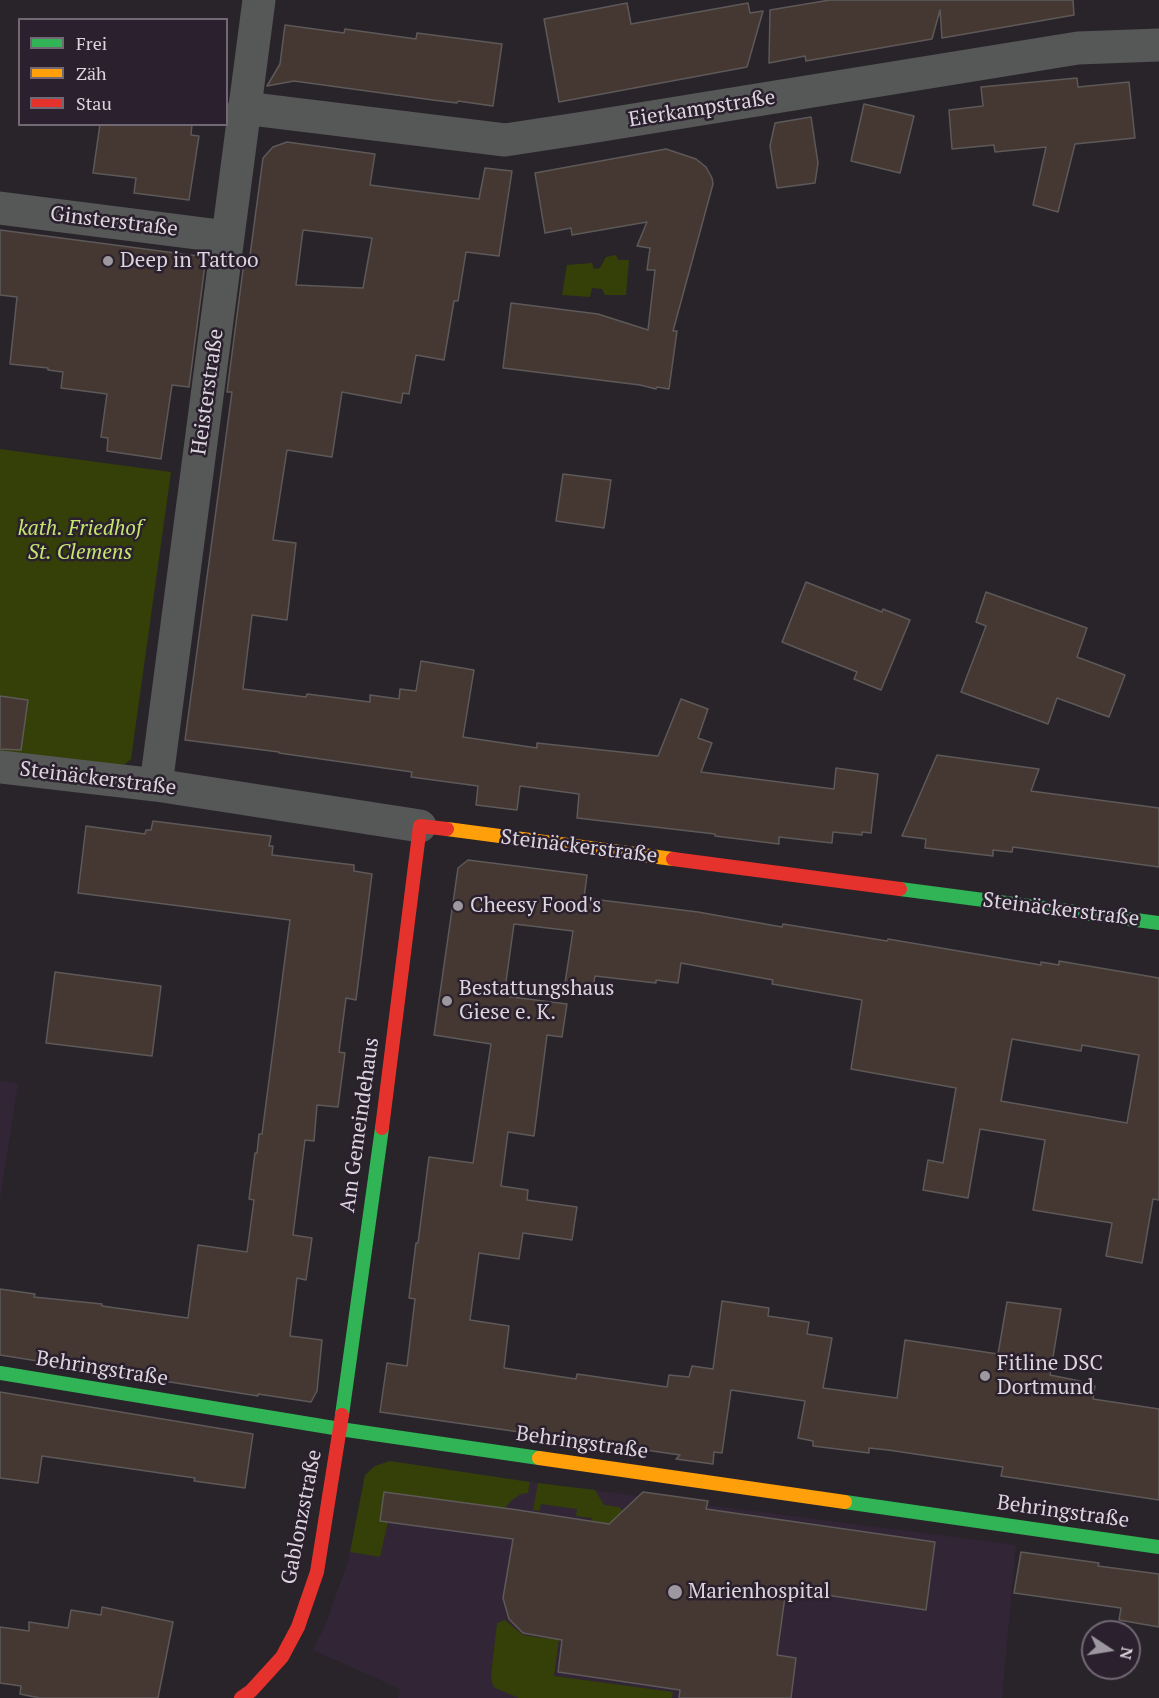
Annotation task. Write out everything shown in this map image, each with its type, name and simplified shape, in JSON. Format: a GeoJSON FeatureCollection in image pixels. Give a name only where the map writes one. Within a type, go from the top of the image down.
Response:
{"type":"FeatureCollection","features":[{"type":"Feature","properties":{"kind":"street","name":"Heisterstraße"},"geometry":{"type":"LineString","coordinates":[[156,785],[259,0]]}},
{"type":"Feature","properties":{"kind":"street","name":"Eierkampstraße"},"geometry":{"type":"LineString","coordinates":[[244,108],[505,140],[1078,48],[1159,45]]}},
{"type":"Feature","properties":{"kind":"street","name":"Ginsterstraße"},"geometry":{"type":"LineString","coordinates":[[0,208],[228,237]]}},
{"type":"Feature","properties":{"kind":"street","name":"Steinäckerstraße"},"geometry":{"type":"LineString","coordinates":[[0,768],[156,785],[420,826],[1159,923]]}},
{"type":"Feature","properties":{"kind":"street","name":"Am Gemeindehaus"},"geometry":{"type":"LineString","coordinates":[[340,1430],[390,1069],[420,826]]}},
{"type":"Feature","properties":{"kind":"street","name":"Behringstraße"},"geometry":{"type":"LineString","coordinates":[[0,1373],[340,1430],[1159,1547]]}},
{"type":"Feature","properties":{"kind":"street","name":"Gablonzstraße"},"geometry":{"type":"LineString","coordinates":[[241,1698],[251,1691],[282,1657],[298,1627],[317,1572],[340,1430]]}},
{"type":"Feature","properties":{"kind":"shaded area"},"geometry":{"type":"Polygon","coordinates":[[[0,1081],[18,1084],[0,1199],[0,1081]]]}},
{"type":"Feature","properties":{"kind":"shaded area","name":"Marienhospital"},"geometry":{"type":"Polygon","coordinates":[[[388,1461],[530,1482],[1016,1545],[1002,1698],[398,1698],[400,1689],[313,1650],[326,1623],[348,1561],[365,1475],[375,1466],[388,1461]]]}},
{"type":"Feature","properties":{"kind":"green space"},"geometry":{"type":"Polygon","coordinates":[[[616,255],[618,260],[629,260],[626,295],[605,295],[602,289],[592,288],[590,297],[562,295],[567,265],[592,263],[594,269],[600,268],[606,257],[616,255]]]}},
{"type":"Feature","properties":{"kind":"green space","name":"kath. Friedhof St. Clemens"},"geometry":{"type":"Polygon","coordinates":[[[0,449],[171,472],[131,759],[124,765],[0,752],[0,449]]]}},
{"type":"Feature","properties":{"kind":"green space"},"geometry":{"type":"Polygon","coordinates":[[[390,1461],[530,1482],[528,1493],[521,1494],[512,1500],[500,1513],[384,1492],[380,1521],[388,1522],[380,1557],[350,1552],[365,1475],[375,1466],[390,1461]]]}},
{"type":"Feature","properties":{"kind":"green space"},"geometry":{"type":"Polygon","coordinates":[[[538,1483],[595,1490],[604,1505],[619,1507],[634,1522],[591,1528],[592,1518],[576,1516],[577,1509],[541,1504],[539,1511],[533,1510],[538,1483]]]}},
{"type":"Feature","properties":{"kind":"green space"},"geometry":{"type":"Polygon","coordinates":[[[505,1620],[523,1635],[550,1639],[560,1632],[554,1676],[673,1692],[672,1698],[519,1698],[495,1688],[491,1675],[497,1623],[505,1620]]]}},
{"type":"Feature","properties":{"kind":"building"},"geometry":{"type":"Polygon","coordinates":[[[830,0],[1073,0],[1074,15],[942,38],[940,10],[932,39],[806,61],[805,56],[769,63],[770,10],[830,0]]]}},
{"type":"Feature","properties":{"kind":"building"},"geometry":{"type":"Polygon","coordinates":[[[627,3],[631,24],[748,3],[750,13],[763,11],[747,67],[559,102],[544,19],[627,3]]]}},
{"type":"Feature","properties":{"kind":"building"},"geometry":{"type":"Polygon","coordinates":[[[285,25],[344,33],[345,29],[416,39],[417,33],[502,44],[493,106],[294,81],[267,86],[280,64],[285,25]]]}},
{"type":"Feature","properties":{"kind":"building"},"geometry":{"type":"Polygon","coordinates":[[[1077,78],[1078,87],[1129,82],[1135,138],[1075,144],[1058,212],[1033,205],[1046,147],[995,152],[994,145],[952,149],[949,110],[983,106],[981,87],[1077,78]]]}},
{"type":"Feature","properties":{"kind":"building"},"geometry":{"type":"Polygon","coordinates":[[[864,104],[914,116],[900,173],[851,161],[864,104]]]}},
{"type":"Feature","properties":{"kind":"building"},"geometry":{"type":"Polygon","coordinates":[[[811,117],[818,163],[815,183],[777,188],[770,146],[775,123],[811,117]]]}},
{"type":"Feature","properties":{"kind":"building"},"geometry":{"type":"Polygon","coordinates":[[[100,126],[192,126],[191,135],[199,136],[189,200],[134,193],[136,178],[93,173],[100,126]]]}},
{"type":"Feature","properties":{"kind":"building"},"geometry":{"type":"Polygon","coordinates":[[[287,142],[375,154],[370,185],[479,199],[485,168],[512,171],[499,256],[466,252],[458,301],[454,301],[444,360],[416,355],[409,394],[403,393],[401,403],[342,392],[332,457],[287,450],[273,540],[296,543],[287,620],[252,615],[243,689],[370,702],[370,695],[399,699],[400,689],[416,691],[421,661],[474,670],[463,737],[537,748],[537,743],[658,756],[681,699],[708,709],[698,738],[712,743],[701,772],[834,789],[836,768],[878,774],[871,833],[862,832],[862,835],[833,832],[832,843],[779,837],[779,844],[577,818],[579,794],[520,786],[517,810],[476,805],[478,786],[411,777],[412,772],[185,740],[232,392],[227,392],[244,262],[249,263],[263,158],[273,147],[287,142]],[[303,230],[296,285],[363,288],[372,238],[303,230]]]}},
{"type":"Feature","properties":{"kind":"building"},"geometry":{"type":"Polygon","coordinates":[[[666,149],[696,159],[706,167],[713,184],[673,331],[677,331],[669,389],[503,368],[511,303],[598,314],[648,330],[655,270],[647,270],[650,248],[637,246],[647,222],[572,235],[571,228],[545,233],[535,173],[666,149]]]}},
{"type":"Feature","properties":{"kind":"building"},"geometry":{"type":"Polygon","coordinates":[[[0,230],[206,257],[189,387],[172,385],[161,459],[107,451],[108,438],[101,437],[107,394],[61,388],[63,372],[10,364],[17,297],[0,295],[0,230]]]}},
{"type":"Feature","properties":{"kind":"building"},"geometry":{"type":"Polygon","coordinates":[[[563,474],[611,480],[604,528],[556,521],[563,474]]]}},
{"type":"Feature","properties":{"kind":"building"},"geometry":{"type":"Polygon","coordinates":[[[806,582],[882,612],[883,609],[910,620],[881,690],[854,679],[857,672],[782,642],[806,582]]]}},
{"type":"Feature","properties":{"kind":"building"},"geometry":{"type":"Polygon","coordinates":[[[986,592],[1087,628],[1077,657],[1125,675],[1109,717],[1057,698],[1048,724],[961,692],[986,626],[976,622],[986,592]]]}},
{"type":"Feature","properties":{"kind":"building"},"geometry":{"type":"Polygon","coordinates":[[[0,696],[28,700],[21,750],[0,749],[0,696]]]}},
{"type":"Feature","properties":{"kind":"building"},"geometry":{"type":"Polygon","coordinates":[[[937,755],[1039,769],[1031,791],[1159,808],[1159,867],[1013,847],[1012,852],[993,850],[993,856],[925,848],[926,839],[902,836],[937,755]]]}},
{"type":"Feature","properties":{"kind":"building"},"geometry":{"type":"Polygon","coordinates":[[[153,821],[271,836],[269,846],[273,846],[272,855],[354,865],[354,871],[372,874],[356,1000],[346,998],[339,1052],[345,1053],[338,1107],[317,1105],[314,1141],[305,1140],[293,1235],[312,1238],[306,1280],[297,1278],[290,1336],[322,1340],[317,1391],[311,1402],[258,1394],[258,1396],[0,1355],[0,1289],[35,1294],[34,1297],[102,1304],[102,1306],[188,1318],[198,1245],[247,1252],[254,1200],[249,1199],[255,1153],[257,1153],[259,1134],[262,1134],[290,920],[78,893],[86,826],[145,834],[146,830],[151,830],[153,821]]]}},
{"type":"Feature","properties":{"kind":"building"},"geometry":{"type":"Polygon","coordinates":[[[468,860],[587,875],[584,898],[698,912],[782,927],[783,924],[887,941],[888,939],[1041,965],[1041,962],[1059,965],[1059,961],[1159,978],[1159,1200],[1153,1199],[1142,1263],[1106,1256],[1112,1223],[1033,1210],[1045,1140],[980,1129],[968,1198],[923,1190],[928,1160],[943,1163],[956,1088],[851,1069],[862,1000],[772,984],[773,980],[681,963],[678,983],[656,980],[656,983],[595,976],[593,988],[565,983],[573,931],[514,924],[504,996],[567,1004],[562,1037],[547,1035],[534,1136],[508,1132],[501,1186],[528,1190],[527,1200],[577,1207],[572,1240],[523,1233],[519,1259],[479,1253],[470,1320],[509,1326],[504,1368],[576,1379],[577,1374],[667,1387],[669,1375],[689,1377],[692,1366],[713,1369],[722,1301],[769,1308],[768,1316],[809,1322],[807,1334],[832,1338],[823,1388],[897,1398],[905,1340],[998,1354],[1007,1302],[1061,1309],[1050,1375],[1095,1386],[1093,1399],[1159,1409],[1159,1500],[1001,1476],[1003,1467],[888,1450],[869,1448],[869,1453],[813,1446],[813,1441],[798,1438],[805,1401],[731,1390],[722,1453],[714,1452],[713,1464],[676,1459],[680,1455],[380,1412],[387,1363],[407,1366],[415,1299],[409,1298],[429,1157],[473,1163],[491,1044],[434,1035],[458,868],[468,860]],[[1012,1039],[1001,1101],[1127,1123],[1139,1055],[1082,1045],[1081,1051],[1012,1039]]]}},
{"type":"Feature","properties":{"kind":"building"},"geometry":{"type":"Polygon","coordinates":[[[55,972],[161,986],[152,1056],[46,1043],[55,972]]]}},
{"type":"Feature","properties":{"kind":"building"},"geometry":{"type":"Polygon","coordinates":[[[0,1392],[253,1434],[245,1488],[194,1481],[195,1478],[42,1456],[38,1483],[0,1478],[0,1392]]]}},
{"type":"Feature","properties":{"kind":"building"},"geometry":{"type":"Polygon","coordinates":[[[384,1492],[609,1524],[643,1492],[708,1501],[706,1509],[935,1542],[926,1610],[786,1589],[777,1655],[796,1658],[791,1698],[679,1698],[680,1690],[558,1672],[562,1640],[523,1633],[509,1619],[503,1598],[513,1539],[380,1521],[384,1492]]]}},
{"type":"Feature","properties":{"kind":"building"},"geometry":{"type":"Polygon","coordinates":[[[1021,1552],[1159,1574],[1159,1627],[1141,1624],[1141,1620],[1119,1620],[1121,1608],[1014,1593],[1021,1552]]]}},
{"type":"Feature","properties":{"kind":"building"},"geometry":{"type":"Polygon","coordinates":[[[102,1607],[173,1622],[158,1698],[40,1698],[20,1694],[21,1686],[0,1683],[0,1627],[29,1631],[29,1622],[68,1628],[71,1610],[101,1615],[102,1607]]]}},
{"type":"Feature","properties":{"kind":"traffic: fast"},"geometry":{"type":"LineString","coordinates":[[900,889],[1159,923]]}},
{"type":"Feature","properties":{"kind":"traffic: fast"},"geometry":{"type":"LineString","coordinates":[[342,1415],[382,1128]]}},
{"type":"Feature","properties":{"kind":"traffic: fast"},"geometry":{"type":"LineString","coordinates":[[0,1373],[340,1429],[539,1458]]}},
{"type":"Feature","properties":{"kind":"traffic: fast"},"geometry":{"type":"LineString","coordinates":[[845,1502],[1159,1547]]}},
{"type":"Feature","properties":{"kind":"traffic: slow"},"geometry":{"type":"LineString","coordinates":[[447,829],[673,859]]}},
{"type":"Feature","properties":{"kind":"traffic: slow"},"geometry":{"type":"LineString","coordinates":[[539,1458],[845,1502]]}},
{"type":"Feature","properties":{"kind":"traffic: jam"},"geometry":{"type":"LineString","coordinates":[[382,1128],[420,826],[447,829]]}},
{"type":"Feature","properties":{"kind":"traffic: jam"},"geometry":{"type":"LineString","coordinates":[[673,859],[900,889]]}},
{"type":"Feature","properties":{"kind":"traffic: jam"},"geometry":{"type":"LineString","coordinates":[[241,1698],[251,1691],[282,1657],[298,1627],[317,1572],[342,1415]]}},
{"type":"Feature","properties":{"kind":"place","name":"Deep in Tattoo"},"geometry":{"type":"Point","coordinates":[108,261]}},
{"type":"Feature","properties":{"kind":"place","name":"Cheesy Food's"},"geometry":{"type":"Point","coordinates":[458,906]}},
{"type":"Feature","properties":{"kind":"place","name":"Bestattungshaus Giese e. K."},"geometry":{"type":"Point","coordinates":[447,1001]}},
{"type":"Feature","properties":{"kind":"place","name":"Fitline DSC Dortmund"},"geometry":{"type":"Point","coordinates":[985,1376]}},
{"type":"Feature","properties":{"kind":"place","name":"Marienhospital"},"geometry":{"type":"Point","coordinates":[675,1592]}}]}
